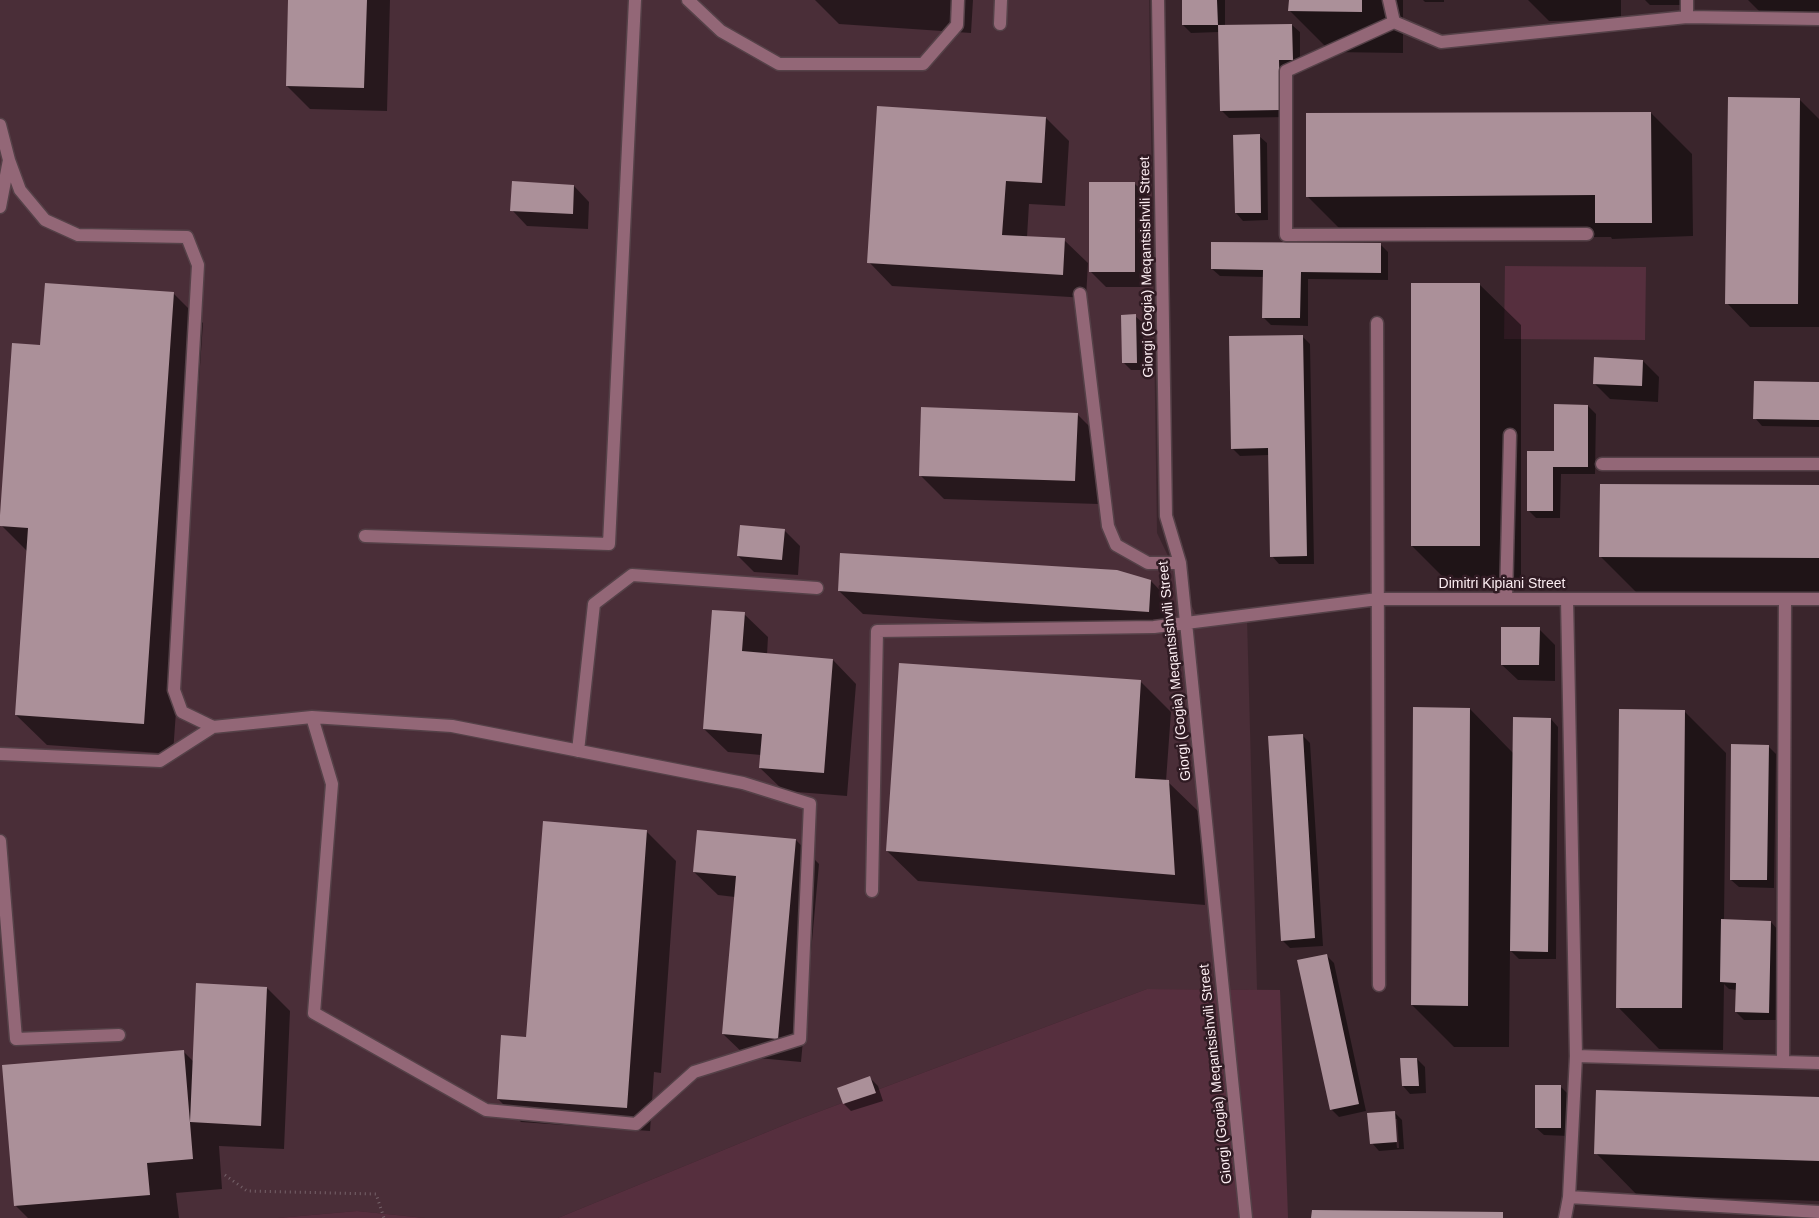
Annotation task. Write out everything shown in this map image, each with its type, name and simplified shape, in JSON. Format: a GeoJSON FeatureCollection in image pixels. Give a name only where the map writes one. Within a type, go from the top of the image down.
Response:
{"type":"FeatureCollection","features":[{"type":"Feature","properties":{"kind":"street"},"geometry":{"type":"LineString","coordinates":[[364,536],[609,544],[635,0]]}},
{"type":"Feature","properties":{"kind":"street"},"geometry":{"type":"LineString","coordinates":[[692,1],[721,31],[779,64],[923,64],[956,25],[958,0]]}},
{"type":"Feature","properties":{"kind":"street"},"geometry":{"type":"LineString","coordinates":[[1000,24],[1001,0]]}},
{"type":"Feature","properties":{"kind":"street","name":"Giorgi (Gogia) Meqantsishvili Street"},"geometry":{"type":"LineString","coordinates":[[1158,0],[1166,516],[1180,563],[1246,1218]]}},
{"type":"Feature","properties":{"kind":"street"},"geometry":{"type":"LineString","coordinates":[[1389,0],[1394,22]]}},
{"type":"Feature","properties":{"kind":"street"},"geometry":{"type":"LineString","coordinates":[[1687,0],[1687,17]]}},
{"type":"Feature","properties":{"kind":"street"},"geometry":{"type":"LineString","coordinates":[[1587,234],[1286,235],[1286,71],[1394,22],[1442,42],[1687,17],[1819,19]]}},
{"type":"Feature","properties":{"kind":"street"},"geometry":{"type":"LineString","coordinates":[[0,125],[9,160],[20,190],[46,220],[78,235],[187,237],[198,265],[174,690],[182,712],[213,727]]}},
{"type":"Feature","properties":{"kind":"street"},"geometry":{"type":"LineString","coordinates":[[0,207],[9,160]]}},
{"type":"Feature","properties":{"kind":"street"},"geometry":{"type":"LineString","coordinates":[[1080,294],[1108,526],[1116,545],[1148,563],[1180,563]]}},
{"type":"Feature","properties":{"kind":"street"},"geometry":{"type":"LineString","coordinates":[[1376,323],[1379,985]]}},
{"type":"Feature","properties":{"kind":"street"},"geometry":{"type":"LineString","coordinates":[[1506,599],[1510,435]]}},
{"type":"Feature","properties":{"kind":"street"},"geometry":{"type":"LineString","coordinates":[[1602,464],[1819,464]]}},
{"type":"Feature","properties":{"kind":"street"},"geometry":{"type":"LineString","coordinates":[[578,751],[594,604],[632,576],[816,588]]}},
{"type":"Feature","properties":{"kind":"street","name":"Dimitri Kipiani Street"},"geometry":{"type":"LineString","coordinates":[[872,891],[877,631],[1154,627],[1378,598],[1819,599]]}},
{"type":"Feature","properties":{"kind":"street"},"geometry":{"type":"LineString","coordinates":[[1565,1218],[1569,1197],[1576,1056],[1567,598]]}},
{"type":"Feature","properties":{"kind":"street"},"geometry":{"type":"LineString","coordinates":[[1783,1062],[1786,599]]}},
{"type":"Feature","properties":{"kind":"street"},"geometry":{"type":"LineString","coordinates":[[0,754],[160,761],[213,727],[312,716],[452,726],[743,783],[810,804],[800,1039],[694,1072],[636,1124],[486,1110],[314,1013],[332,784],[312,716]]}},
{"type":"Feature","properties":{"kind":"street"},"geometry":{"type":"LineString","coordinates":[[0,841],[16,1039],[119,1035]]}},
{"type":"Feature","properties":{"kind":"street"},"geometry":{"type":"LineString","coordinates":[[1576,1056],[1819,1063]]}},
{"type":"Feature","properties":{"kind":"street"},"geometry":{"type":"LineString","coordinates":[[1569,1197],[1819,1212]]}},
{"type":"Feature","properties":{"kind":"path"},"geometry":{"type":"LineString","coordinates":[[225,1175],[247,1191],[376,1194],[384,1218]]}},
{"type":"Feature","properties":{"kind":"shaded area"},"geometry":{"type":"Polygon","coordinates":[[[0,0],[1149,0],[1157,533],[1199,621],[1247,620],[1257,990],[1147,989],[794,1121],[558,1218],[425,1218],[357,1211],[278,1218],[0,1218],[0,0]]]}},
{"type":"Feature","properties":{"kind":"shaded area"},"geometry":{"type":"Polygon","coordinates":[[[1505,266],[1646,267],[1645,340],[1504,339],[1505,266]]]}},
{"type":"Feature","properties":{"kind":"shaded area"},"geometry":{"type":"Polygon","coordinates":[[[1147,989],[1280,990],[1288,1218],[558,1218],[794,1121],[1147,989]]]}},
{"type":"Feature","properties":{"kind":"shaded area"},"geometry":{"type":"Polygon","coordinates":[[[357,1211],[425,1218],[278,1218],[357,1211]]]}},
{"type":"Feature","properties":{"kind":"building"},"geometry":{"type":"Polygon","coordinates":[[[288,0],[367,0],[364,88],[286,86],[288,0]]]}},
{"type":"Feature","properties":{"kind":"building"},"geometry":{"type":"Polygon","coordinates":[[[1182,0],[1217,0],[1218,25],[1182,25],[1182,0]]]}},
{"type":"Feature","properties":{"kind":"building"},"geometry":{"type":"Polygon","coordinates":[[[1289,0],[1362,0],[1362,12],[1288,11],[1289,0]]]}},
{"type":"Feature","properties":{"kind":"building"},"geometry":{"type":"Polygon","coordinates":[[[1292,24],[1293,60],[1279,60],[1280,110],[1220,111],[1218,25],[1292,24]]]}},
{"type":"Feature","properties":{"kind":"building"},"geometry":{"type":"Polygon","coordinates":[[[1728,97],[1800,98],[1798,304],[1725,304],[1728,97]]]}},
{"type":"Feature","properties":{"kind":"building"},"geometry":{"type":"Polygon","coordinates":[[[877,106],[1046,117],[1042,183],[1006,181],[1002,235],[1065,238],[1063,275],[867,263],[877,106]]]}},
{"type":"Feature","properties":{"kind":"building"},"geometry":{"type":"Polygon","coordinates":[[[1651,112],[1652,223],[1595,223],[1595,195],[1306,197],[1306,113],[1651,112]]]}},
{"type":"Feature","properties":{"kind":"building"},"geometry":{"type":"Polygon","coordinates":[[[1260,134],[1261,213],[1235,213],[1233,135],[1260,134]]]}},
{"type":"Feature","properties":{"kind":"building"},"geometry":{"type":"Polygon","coordinates":[[[512,181],[574,185],[573,214],[510,211],[512,181]]]}},
{"type":"Feature","properties":{"kind":"building"},"geometry":{"type":"Polygon","coordinates":[[[1089,182],[1135,182],[1135,272],[1089,272],[1089,182]]]}},
{"type":"Feature","properties":{"kind":"building"},"geometry":{"type":"Polygon","coordinates":[[[1211,242],[1381,243],[1381,273],[1301,272],[1300,318],[1262,318],[1263,270],[1211,269],[1211,242]]]}},
{"type":"Feature","properties":{"kind":"building"},"geometry":{"type":"Polygon","coordinates":[[[45,283],[174,292],[144,724],[15,715],[28,528],[0,526],[0,515],[12,343],[40,345],[45,283]]]}},
{"type":"Feature","properties":{"kind":"building"},"geometry":{"type":"Polygon","coordinates":[[[1411,283],[1480,283],[1480,546],[1411,546],[1411,283]]]}},
{"type":"Feature","properties":{"kind":"building"},"geometry":{"type":"Polygon","coordinates":[[[1136,314],[1137,363],[1122,363],[1121,315],[1136,314]]]}},
{"type":"Feature","properties":{"kind":"building"},"geometry":{"type":"Polygon","coordinates":[[[1303,335],[1307,556],[1270,557],[1268,448],[1231,449],[1229,336],[1303,335]]]}},
{"type":"Feature","properties":{"kind":"building"},"geometry":{"type":"Polygon","coordinates":[[[1594,357],[1643,360],[1642,386],[1593,384],[1594,357]]]}},
{"type":"Feature","properties":{"kind":"building"},"geometry":{"type":"Polygon","coordinates":[[[1754,381],[1819,382],[1819,420],[1753,419],[1754,381]]]}},
{"type":"Feature","properties":{"kind":"building"},"geometry":{"type":"Polygon","coordinates":[[[1554,404],[1588,405],[1588,467],[1553,467],[1553,511],[1527,511],[1527,451],[1554,451],[1554,404]]]}},
{"type":"Feature","properties":{"kind":"building"},"geometry":{"type":"Polygon","coordinates":[[[921,407],[1078,413],[1075,481],[919,476],[921,407]]]}},
{"type":"Feature","properties":{"kind":"building"},"geometry":{"type":"Polygon","coordinates":[[[1600,484],[1819,485],[1819,558],[1599,557],[1600,484]]]}},
{"type":"Feature","properties":{"kind":"building"},"geometry":{"type":"Polygon","coordinates":[[[740,525],[785,529],[782,560],[737,556],[740,525]]]}},
{"type":"Feature","properties":{"kind":"building"},"geometry":{"type":"Polygon","coordinates":[[[840,553],[1117,570],[1151,580],[1149,612],[838,591],[840,553]]]}},
{"type":"Feature","properties":{"kind":"building"},"geometry":{"type":"Polygon","coordinates":[[[712,610],[745,612],[742,651],[833,659],[824,773],[759,768],[762,734],[703,729],[712,610]]]}},
{"type":"Feature","properties":{"kind":"building"},"geometry":{"type":"Polygon","coordinates":[[[1501,627],[1540,627],[1539,665],[1501,665],[1501,627]]]}},
{"type":"Feature","properties":{"kind":"building"},"geometry":{"type":"Polygon","coordinates":[[[899,663],[1141,680],[1135,778],[1169,780],[1175,875],[886,851],[899,663]]]}},
{"type":"Feature","properties":{"kind":"building"},"geometry":{"type":"Polygon","coordinates":[[[1413,707],[1470,708],[1468,1006],[1411,1005],[1413,707]]]}},
{"type":"Feature","properties":{"kind":"building"},"geometry":{"type":"Polygon","coordinates":[[[1619,709],[1685,710],[1682,1008],[1616,1008],[1619,709]]]}},
{"type":"Feature","properties":{"kind":"building"},"geometry":{"type":"Polygon","coordinates":[[[1513,717],[1551,718],[1548,952],[1510,951],[1513,717]]]}},
{"type":"Feature","properties":{"kind":"building"},"geometry":{"type":"Polygon","coordinates":[[[1303,734],[1315,938],[1281,941],[1268,736],[1303,734]]]}},
{"type":"Feature","properties":{"kind":"building"},"geometry":{"type":"Polygon","coordinates":[[[1731,744],[1769,745],[1767,880],[1730,880],[1731,744]]]}},
{"type":"Feature","properties":{"kind":"building"},"geometry":{"type":"Polygon","coordinates":[[[543,821],[647,830],[627,1108],[497,1099],[501,1035],[526,1037],[543,821]]]}},
{"type":"Feature","properties":{"kind":"building"},"geometry":{"type":"Polygon","coordinates":[[[697,830],[796,839],[778,1039],[722,1034],[736,876],[693,872],[697,830]]]}},
{"type":"Feature","properties":{"kind":"building"},"geometry":{"type":"Polygon","coordinates":[[[1721,919],[1771,921],[1769,1013],[1735,1012],[1736,983],[1720,982],[1721,919]]]}},
{"type":"Feature","properties":{"kind":"building"},"geometry":{"type":"Polygon","coordinates":[[[1327,954],[1359,1104],[1330,1110],[1297,960],[1327,954]]]}},
{"type":"Feature","properties":{"kind":"building"},"geometry":{"type":"Polygon","coordinates":[[[196,983],[267,987],[261,1126],[190,1122],[196,983]]]}},
{"type":"Feature","properties":{"kind":"building"},"geometry":{"type":"Polygon","coordinates":[[[184,1050],[193,1159],[147,1163],[150,1195],[14,1206],[2,1065],[184,1050]]]}},
{"type":"Feature","properties":{"kind":"building"},"geometry":{"type":"Polygon","coordinates":[[[1400,1058],[1417,1058],[1419,1086],[1402,1086],[1400,1058]]]}},
{"type":"Feature","properties":{"kind":"building"},"geometry":{"type":"Polygon","coordinates":[[[870,1076],[876,1093],[843,1104],[837,1088],[870,1076]]]}},
{"type":"Feature","properties":{"kind":"building"},"geometry":{"type":"Polygon","coordinates":[[[1535,1085],[1561,1085],[1561,1128],[1535,1128],[1535,1085]]]}},
{"type":"Feature","properties":{"kind":"building"},"geometry":{"type":"Polygon","coordinates":[[[1596,1090],[1819,1097],[1819,1161],[1594,1154],[1596,1090]]]}},
{"type":"Feature","properties":{"kind":"building"},"geometry":{"type":"Polygon","coordinates":[[[1395,1111],[1397,1142],[1370,1144],[1367,1113],[1395,1111]]]}},
{"type":"Feature","properties":{"kind":"building"},"geometry":{"type":"Polygon","coordinates":[[[1312,1210],[1503,1212],[1503,1218],[1311,1218],[1312,1210]]]}}]}
